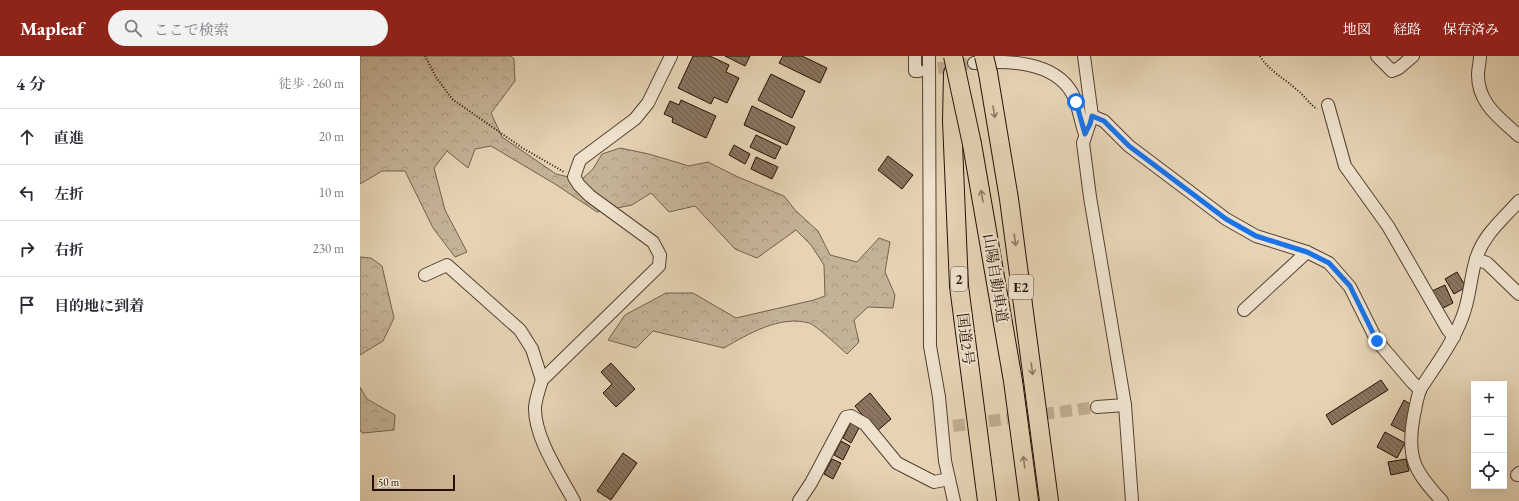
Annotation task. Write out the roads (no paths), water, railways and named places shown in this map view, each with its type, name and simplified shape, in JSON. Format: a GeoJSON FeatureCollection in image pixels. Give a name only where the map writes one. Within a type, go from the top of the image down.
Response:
{"type":"FeatureCollection","features":[{"type":"Feature","properties":{"kind":"highway","name":"山陽自動車道"},"geometry":{"type":"LineString","coordinates":[[953,56],[972,144],[1013,381],[1029,501]]}},
{"type":"Feature","properties":{"kind":"highway","name":"国道2号"},"geometry":{"type":"LineString","coordinates":[[953,56],[952,121],[959,286],[987,501]]}},
{"type":"Feature","properties":{"kind":"highway","name":"山陽自動車道"},"geometry":{"type":"LineString","coordinates":[[982,64],[1009,199],[1049,501]]}},
{"type":"Feature","properties":{"kind":"street"},"geometry":{"type":"LineString","coordinates":[[574,501],[555,467],[537,426],[536,398],[542,380],[659,266],[660,255],[653,242],[590,196],[579,185],[574,177],[580,160],[635,118],[648,103],[671,56]]}},
{"type":"Feature","properties":{"kind":"street"},"geometry":{"type":"LineString","coordinates":[[915,56],[915,71],[918,71]]}},
{"type":"Feature","properties":{"kind":"street"},"geometry":{"type":"LineString","coordinates":[[929,56],[930,346],[939,396],[948,427],[945,461],[954,501]]}},
{"type":"Feature","properties":{"kind":"street"},"geometry":{"type":"LineString","coordinates":[[1084,56],[1092,116],[1083,143],[1090,197],[1125,405],[1132,501]]}},
{"type":"Feature","properties":{"kind":"street"},"geometry":{"type":"LineString","coordinates":[[1377,56],[1392,71],[1399,68],[1412,56]]}},
{"type":"Feature","properties":{"kind":"street"},"geometry":{"type":"LineString","coordinates":[[1480,56],[1478,73],[1482,97],[1488,107],[1519,136]]}},
{"type":"Feature","properties":{"kind":"street"},"geometry":{"type":"LineString","coordinates":[[982,64],[997,61],[1023,64],[1050,72],[1072,92],[1085,134]]}},
{"type":"Feature","properties":{"kind":"street"},"geometry":{"type":"LineString","coordinates":[[1328,109],[1345,166],[1388,226],[1448,330],[1454,337]]}},
{"type":"Feature","properties":{"kind":"street"},"geometry":{"type":"LineString","coordinates":[[1092,116],[1104,121],[1129,146],[1226,219],[1256,236],[1307,252],[1329,263],[1350,286],[1377,341],[1420,390]]}},
{"type":"Feature","properties":{"kind":"street"},"geometry":{"type":"LineString","coordinates":[[1442,501],[1425,483],[1413,462],[1410,436],[1420,390],[1454,337],[1463,316],[1476,259],[1483,242],[1491,231],[1519,201]]}},
{"type":"Feature","properties":{"kind":"street"},"geometry":{"type":"LineString","coordinates":[[1244,310],[1307,252]]}},
{"type":"Feature","properties":{"kind":"street"},"geometry":{"type":"LineString","coordinates":[[1476,259],[1486,263],[1519,294]]}},
{"type":"Feature","properties":{"kind":"street"},"geometry":{"type":"LineString","coordinates":[[425,275],[447,265],[479,292],[520,330],[532,348],[542,380]]}},
{"type":"Feature","properties":{"kind":"street"},"geometry":{"type":"LineString","coordinates":[[1097,407],[1125,405]]}},
{"type":"Feature","properties":{"kind":"street"},"geometry":{"type":"LineString","coordinates":[[800,501],[846,417],[851,416],[865,424],[897,463],[934,482],[949,479]]}},
{"type":"Feature","properties":{"kind":"tunnel"},"geometry":{"type":"LineString","coordinates":[[920,71],[974,63]]}},
{"type":"Feature","properties":{"kind":"tunnel"},"geometry":{"type":"LineString","coordinates":[[953,426],[1097,407]]}}]}
